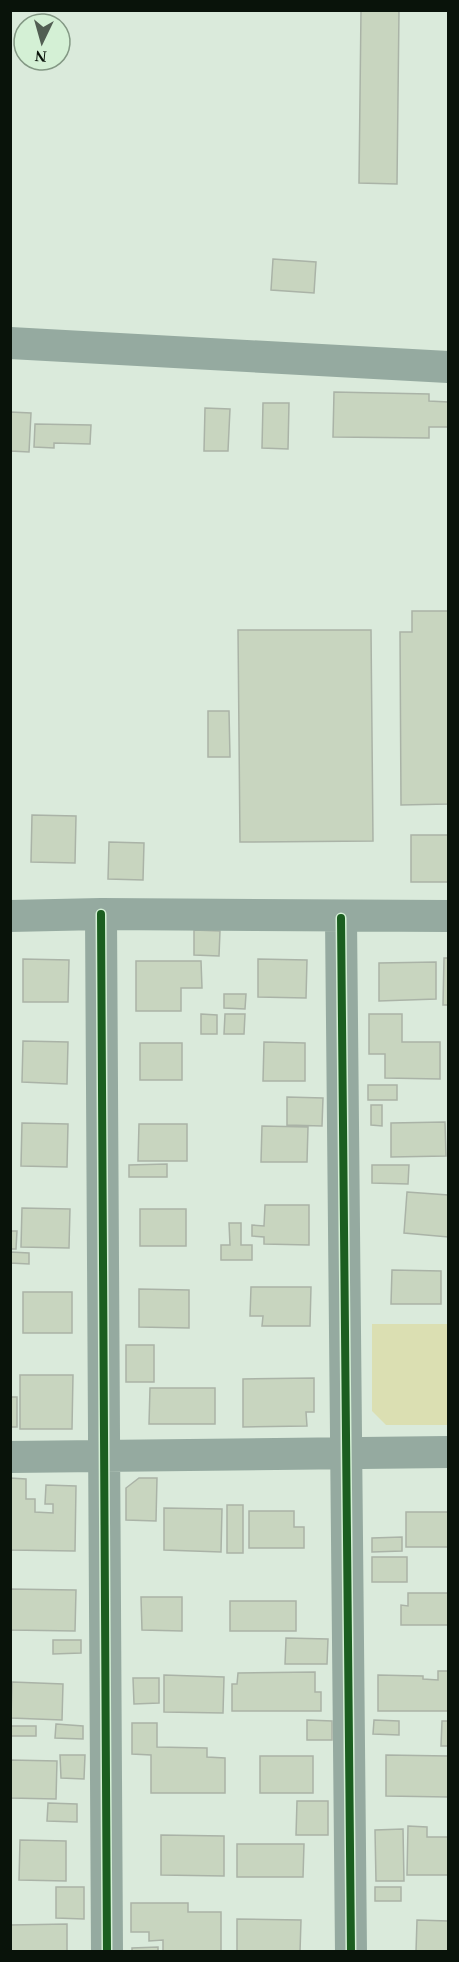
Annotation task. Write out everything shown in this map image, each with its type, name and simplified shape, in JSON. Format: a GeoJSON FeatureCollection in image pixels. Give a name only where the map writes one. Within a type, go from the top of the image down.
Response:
{"type":"FeatureCollection","features":[{"type":"Feature","properties":{"kind":"street"},"geometry":{"type":"LineString","coordinates":[[10,343],[448,367]]}},
{"type":"Feature","properties":{"kind":"street"},"geometry":{"type":"LineString","coordinates":[[10,916],[102,914],[341,918],[448,916]]}},
{"type":"Feature","properties":{"kind":"street"},"geometry":{"type":"LineString","coordinates":[[102,914],[107,1952]]}},
{"type":"Feature","properties":{"kind":"street"},"geometry":{"type":"LineString","coordinates":[[341,918],[348,1452],[351,1952]]}},
{"type":"Feature","properties":{"kind":"street"},"geometry":{"type":"LineString","coordinates":[[10,1456],[448,1452]]}},
{"type":"Feature","properties":{"kind":"green space"},"geometry":{"type":"Polygon","coordinates":[[[372,1324],[448,1324],[448,1425],[386,1425],[372,1411],[372,1324]]]}},
{"type":"Feature","properties":{"kind":"building"},"geometry":{"type":"Polygon","coordinates":[[[361,10],[399,10],[397,184],[359,183],[361,10]]]}},
{"type":"Feature","properties":{"kind":"building"},"geometry":{"type":"Polygon","coordinates":[[[273,259],[316,262],[314,293],[271,290],[273,259]]]}},
{"type":"Feature","properties":{"kind":"building"},"geometry":{"type":"Polygon","coordinates":[[[334,392],[429,394],[429,401],[448,402],[448,427],[429,427],[429,438],[333,437],[334,392]]]}},
{"type":"Feature","properties":{"kind":"building"},"geometry":{"type":"Polygon","coordinates":[[[263,403],[289,403],[288,449],[262,448],[263,403]]]}},
{"type":"Feature","properties":{"kind":"building"},"geometry":{"type":"Polygon","coordinates":[[[205,408],[230,409],[228,451],[204,451],[205,408]]]}},
{"type":"Feature","properties":{"kind":"building"},"geometry":{"type":"Polygon","coordinates":[[[10,412],[31,413],[29,452],[10,451],[10,412]]]}},
{"type":"Feature","properties":{"kind":"building"},"geometry":{"type":"Polygon","coordinates":[[[35,424],[91,425],[90,444],[54,443],[54,448],[34,447],[35,424]]]}},
{"type":"Feature","properties":{"kind":"building"},"geometry":{"type":"Polygon","coordinates":[[[412,611],[448,611],[448,804],[401,805],[400,632],[412,632],[412,611]]]}},
{"type":"Feature","properties":{"kind":"building"},"geometry":{"type":"Polygon","coordinates":[[[238,630],[371,630],[373,841],[240,842],[238,630]]]}},
{"type":"Feature","properties":{"kind":"building"},"geometry":{"type":"Polygon","coordinates":[[[208,711],[229,711],[230,757],[208,757],[208,711]]]}},
{"type":"Feature","properties":{"kind":"building"},"geometry":{"type":"Polygon","coordinates":[[[32,815],[76,816],[75,863],[31,862],[32,815]]]}},
{"type":"Feature","properties":{"kind":"building"},"geometry":{"type":"Polygon","coordinates":[[[411,835],[448,835],[448,882],[411,882],[411,835]]]}},
{"type":"Feature","properties":{"kind":"building"},"geometry":{"type":"Polygon","coordinates":[[[109,842],[144,843],[143,880],[108,879],[109,842]]]}},
{"type":"Feature","properties":{"kind":"building"},"geometry":{"type":"Polygon","coordinates":[[[194,930],[220,931],[219,956],[194,955],[194,930]]]}},
{"type":"Feature","properties":{"kind":"building"},"geometry":{"type":"Polygon","coordinates":[[[444,958],[448,958],[448,1005],[443,1005],[444,958]]]}},
{"type":"Feature","properties":{"kind":"building"},"geometry":{"type":"Polygon","coordinates":[[[23,959],[69,960],[68,1002],[23,1002],[23,959]]]}},
{"type":"Feature","properties":{"kind":"building"},"geometry":{"type":"Polygon","coordinates":[[[258,959],[307,960],[306,998],[258,997],[258,959]]]}},
{"type":"Feature","properties":{"kind":"building"},"geometry":{"type":"Polygon","coordinates":[[[136,961],[201,961],[202,988],[181,988],[181,1011],[136,1011],[136,961]]]}},
{"type":"Feature","properties":{"kind":"building"},"geometry":{"type":"Polygon","coordinates":[[[436,962],[436,999],[379,1001],[379,963],[436,962]]]}},
{"type":"Feature","properties":{"kind":"building"},"geometry":{"type":"Polygon","coordinates":[[[224,994],[246,994],[245,1009],[224,1008],[224,994]]]}},
{"type":"Feature","properties":{"kind":"building"},"geometry":{"type":"Polygon","coordinates":[[[201,1014],[217,1015],[217,1034],[201,1034],[201,1014]]]}},
{"type":"Feature","properties":{"kind":"building"},"geometry":{"type":"Polygon","coordinates":[[[225,1014],[245,1014],[244,1034],[224,1034],[225,1014]]]}},
{"type":"Feature","properties":{"kind":"building"},"geometry":{"type":"Polygon","coordinates":[[[369,1014],[402,1014],[402,1042],[440,1042],[440,1079],[385,1078],[385,1054],[369,1054],[369,1014]]]}},
{"type":"Feature","properties":{"kind":"building"},"geometry":{"type":"Polygon","coordinates":[[[23,1041],[68,1042],[67,1084],[22,1082],[23,1041]]]}},
{"type":"Feature","properties":{"kind":"building"},"geometry":{"type":"Polygon","coordinates":[[[264,1042],[305,1043],[305,1081],[263,1081],[264,1042]]]}},
{"type":"Feature","properties":{"kind":"building"},"geometry":{"type":"Polygon","coordinates":[[[140,1043],[182,1043],[182,1080],[140,1080],[140,1043]]]}},
{"type":"Feature","properties":{"kind":"building"},"geometry":{"type":"Polygon","coordinates":[[[368,1085],[397,1085],[397,1100],[368,1100],[368,1085]]]}},
{"type":"Feature","properties":{"kind":"building"},"geometry":{"type":"Polygon","coordinates":[[[287,1097],[323,1098],[322,1126],[287,1125],[287,1097]]]}},
{"type":"Feature","properties":{"kind":"building"},"geometry":{"type":"Polygon","coordinates":[[[371,1105],[382,1105],[382,1126],[371,1125],[371,1105]]]}},
{"type":"Feature","properties":{"kind":"building"},"geometry":{"type":"Polygon","coordinates":[[[445,1122],[446,1156],[391,1157],[391,1123],[445,1122]]]}},
{"type":"Feature","properties":{"kind":"building"},"geometry":{"type":"Polygon","coordinates":[[[22,1123],[68,1124],[67,1167],[21,1166],[22,1123]]]}},
{"type":"Feature","properties":{"kind":"building"},"geometry":{"type":"Polygon","coordinates":[[[139,1124],[187,1124],[187,1161],[138,1161],[139,1124]]]}},
{"type":"Feature","properties":{"kind":"building"},"geometry":{"type":"Polygon","coordinates":[[[262,1126],[308,1127],[307,1162],[261,1162],[262,1126]]]}},
{"type":"Feature","properties":{"kind":"building"},"geometry":{"type":"Polygon","coordinates":[[[167,1164],[167,1177],[129,1177],[129,1165],[167,1164]]]}},
{"type":"Feature","properties":{"kind":"building"},"geometry":{"type":"Polygon","coordinates":[[[372,1165],[409,1165],[408,1184],[372,1183],[372,1165]]]}},
{"type":"Feature","properties":{"kind":"building"},"geometry":{"type":"Polygon","coordinates":[[[407,1192],[448,1195],[448,1237],[404,1233],[407,1192]]]}},
{"type":"Feature","properties":{"kind":"building"},"geometry":{"type":"Polygon","coordinates":[[[265,1205],[309,1205],[309,1245],[264,1244],[264,1237],[252,1236],[252,1225],[264,1226],[265,1205]]]}},
{"type":"Feature","properties":{"kind":"building"},"geometry":{"type":"Polygon","coordinates":[[[22,1208],[70,1209],[69,1248],[21,1247],[22,1208]]]}},
{"type":"Feature","properties":{"kind":"building"},"geometry":{"type":"Polygon","coordinates":[[[140,1209],[186,1209],[186,1246],[140,1246],[140,1209]]]}},
{"type":"Feature","properties":{"kind":"building"},"geometry":{"type":"Polygon","coordinates":[[[229,1223],[241,1223],[241,1245],[252,1245],[252,1260],[221,1260],[221,1245],[230,1245],[229,1223]]]}},
{"type":"Feature","properties":{"kind":"building"},"geometry":{"type":"Polygon","coordinates":[[[10,1231],[17,1231],[16,1249],[10,1249],[10,1231]]]}},
{"type":"Feature","properties":{"kind":"building"},"geometry":{"type":"Polygon","coordinates":[[[10,1252],[29,1253],[29,1264],[10,1263],[10,1252]]]}},
{"type":"Feature","properties":{"kind":"building"},"geometry":{"type":"Polygon","coordinates":[[[392,1270],[441,1271],[441,1304],[391,1304],[392,1270]]]}},
{"type":"Feature","properties":{"kind":"building"},"geometry":{"type":"Polygon","coordinates":[[[251,1287],[311,1287],[310,1326],[262,1326],[263,1316],[250,1316],[251,1287]]]}},
{"type":"Feature","properties":{"kind":"building"},"geometry":{"type":"Polygon","coordinates":[[[139,1289],[189,1290],[189,1328],[139,1327],[139,1289]]]}},
{"type":"Feature","properties":{"kind":"building"},"geometry":{"type":"Polygon","coordinates":[[[23,1292],[72,1292],[72,1333],[23,1333],[23,1292]]]}},
{"type":"Feature","properties":{"kind":"building"},"geometry":{"type":"Polygon","coordinates":[[[126,1345],[154,1345],[154,1382],[126,1382],[126,1345]]]}},
{"type":"Feature","properties":{"kind":"building"},"geometry":{"type":"Polygon","coordinates":[[[20,1375],[73,1375],[72,1429],[20,1429],[20,1375]]]}},
{"type":"Feature","properties":{"kind":"building"},"geometry":{"type":"Polygon","coordinates":[[[314,1378],[314,1412],[306,1412],[307,1426],[243,1427],[243,1379],[314,1378]]]}},
{"type":"Feature","properties":{"kind":"building"},"geometry":{"type":"Polygon","coordinates":[[[150,1388],[215,1388],[215,1424],[149,1424],[150,1388]]]}},
{"type":"Feature","properties":{"kind":"building"},"geometry":{"type":"Polygon","coordinates":[[[10,1397],[17,1397],[17,1427],[10,1427],[10,1397]]]}},
{"type":"Feature","properties":{"kind":"building"},"geometry":{"type":"Polygon","coordinates":[[[10,1478],[26,1479],[26,1499],[35,1499],[35,1512],[53,1513],[53,1504],[45,1504],[46,1485],[76,1486],[75,1551],[10,1550],[10,1478]]]}},
{"type":"Feature","properties":{"kind":"building"},"geometry":{"type":"Polygon","coordinates":[[[139,1478],[157,1478],[156,1521],[126,1520],[126,1488],[139,1478]]]}},
{"type":"Feature","properties":{"kind":"building"},"geometry":{"type":"Polygon","coordinates":[[[227,1505],[243,1505],[243,1553],[227,1553],[227,1505]]]}},
{"type":"Feature","properties":{"kind":"building"},"geometry":{"type":"Polygon","coordinates":[[[164,1508],[222,1509],[221,1552],[164,1550],[164,1508]]]}},
{"type":"Feature","properties":{"kind":"building"},"geometry":{"type":"Polygon","coordinates":[[[249,1511],[294,1511],[294,1527],[304,1527],[304,1548],[249,1548],[249,1511]]]}},
{"type":"Feature","properties":{"kind":"building"},"geometry":{"type":"Polygon","coordinates":[[[406,1512],[448,1512],[448,1547],[406,1547],[406,1512]]]}},
{"type":"Feature","properties":{"kind":"building"},"geometry":{"type":"Polygon","coordinates":[[[402,1537],[402,1551],[372,1552],[372,1538],[402,1537]]]}},
{"type":"Feature","properties":{"kind":"building"},"geometry":{"type":"Polygon","coordinates":[[[372,1557],[407,1557],[407,1582],[372,1582],[372,1557]]]}},
{"type":"Feature","properties":{"kind":"building"},"geometry":{"type":"Polygon","coordinates":[[[10,1589],[76,1590],[75,1631],[10,1630],[10,1589]]]}},
{"type":"Feature","properties":{"kind":"building"},"geometry":{"type":"Polygon","coordinates":[[[408,1593],[448,1593],[448,1625],[401,1625],[401,1605],[408,1606],[408,1593]]]}},
{"type":"Feature","properties":{"kind":"building"},"geometry":{"type":"Polygon","coordinates":[[[141,1597],[182,1597],[182,1631],[142,1630],[141,1597]]]}},
{"type":"Feature","properties":{"kind":"building"},"geometry":{"type":"Polygon","coordinates":[[[230,1601],[296,1601],[296,1631],[230,1631],[230,1601]]]}},
{"type":"Feature","properties":{"kind":"building"},"geometry":{"type":"Polygon","coordinates":[[[286,1638],[328,1639],[327,1664],[285,1664],[286,1638]]]}},
{"type":"Feature","properties":{"kind":"building"},"geometry":{"type":"Polygon","coordinates":[[[53,1640],[81,1640],[81,1653],[53,1654],[53,1640]]]}},
{"type":"Feature","properties":{"kind":"building"},"geometry":{"type":"Polygon","coordinates":[[[438,1671],[448,1671],[448,1711],[378,1711],[378,1675],[423,1676],[423,1679],[438,1680],[438,1671]]]}},
{"type":"Feature","properties":{"kind":"building"},"geometry":{"type":"Polygon","coordinates":[[[315,1672],[315,1692],[321,1692],[321,1711],[232,1711],[232,1684],[237,1684],[238,1673],[315,1672]]]}},
{"type":"Feature","properties":{"kind":"building"},"geometry":{"type":"Polygon","coordinates":[[[164,1675],[224,1677],[223,1713],[164,1712],[164,1675]]]}},
{"type":"Feature","properties":{"kind":"building"},"geometry":{"type":"Polygon","coordinates":[[[133,1678],[159,1678],[159,1703],[134,1704],[133,1678]]]}},
{"type":"Feature","properties":{"kind":"building"},"geometry":{"type":"Polygon","coordinates":[[[12,1682],[63,1684],[62,1720],[11,1718],[12,1682]]]}},
{"type":"Feature","properties":{"kind":"building"},"geometry":{"type":"Polygon","coordinates":[[[307,1720],[332,1721],[332,1740],[307,1740],[307,1720]]]}},
{"type":"Feature","properties":{"kind":"building"},"geometry":{"type":"Polygon","coordinates":[[[374,1720],[399,1721],[399,1735],[373,1734],[374,1720]]]}},
{"type":"Feature","properties":{"kind":"building"},"geometry":{"type":"Polygon","coordinates":[[[442,1721],[448,1721],[448,1746],[441,1746],[442,1721]]]}},
{"type":"Feature","properties":{"kind":"building"},"geometry":{"type":"Polygon","coordinates":[[[132,1723],[157,1723],[157,1747],[207,1748],[207,1757],[225,1758],[225,1793],[151,1793],[151,1755],[132,1754],[132,1723]]]}},
{"type":"Feature","properties":{"kind":"building"},"geometry":{"type":"Polygon","coordinates":[[[56,1724],[83,1726],[83,1739],[55,1738],[56,1724]]]}},
{"type":"Feature","properties":{"kind":"building"},"geometry":{"type":"Polygon","coordinates":[[[11,1726],[36,1726],[36,1736],[11,1736],[11,1726]]]}},
{"type":"Feature","properties":{"kind":"building"},"geometry":{"type":"Polygon","coordinates":[[[60,1755],[85,1755],[84,1779],[61,1778],[60,1755]]]}},
{"type":"Feature","properties":{"kind":"building"},"geometry":{"type":"Polygon","coordinates":[[[386,1755],[448,1756],[448,1797],[386,1796],[386,1755]]]}},
{"type":"Feature","properties":{"kind":"building"},"geometry":{"type":"Polygon","coordinates":[[[260,1756],[313,1756],[313,1793],[260,1793],[260,1756]]]}},
{"type":"Feature","properties":{"kind":"building"},"geometry":{"type":"Polygon","coordinates":[[[10,1760],[57,1761],[56,1799],[10,1798],[10,1760]]]}},
{"type":"Feature","properties":{"kind":"building"},"geometry":{"type":"Polygon","coordinates":[[[297,1801],[328,1801],[328,1835],[296,1835],[297,1801]]]}},
{"type":"Feature","properties":{"kind":"building"},"geometry":{"type":"Polygon","coordinates":[[[48,1803],[77,1804],[77,1822],[47,1821],[48,1803]]]}},
{"type":"Feature","properties":{"kind":"building"},"geometry":{"type":"Polygon","coordinates":[[[408,1826],[427,1827],[427,1837],[448,1837],[448,1875],[407,1875],[408,1826]]]}},
{"type":"Feature","properties":{"kind":"building"},"geometry":{"type":"Polygon","coordinates":[[[403,1829],[404,1881],[376,1881],[375,1830],[403,1829]]]}},
{"type":"Feature","properties":{"kind":"building"},"geometry":{"type":"Polygon","coordinates":[[[161,1835],[224,1836],[224,1876],[161,1875],[161,1835]]]}},
{"type":"Feature","properties":{"kind":"building"},"geometry":{"type":"Polygon","coordinates":[[[20,1840],[66,1841],[66,1881],[19,1880],[20,1840]]]}},
{"type":"Feature","properties":{"kind":"building"},"geometry":{"type":"Polygon","coordinates":[[[237,1844],[304,1844],[303,1877],[237,1877],[237,1844]]]}},
{"type":"Feature","properties":{"kind":"building"},"geometry":{"type":"Polygon","coordinates":[[[56,1887],[84,1887],[84,1919],[56,1918],[56,1887]]]}},
{"type":"Feature","properties":{"kind":"building"},"geometry":{"type":"Polygon","coordinates":[[[375,1887],[401,1887],[401,1901],[375,1901],[375,1887]]]}},
{"type":"Feature","properties":{"kind":"building"},"geometry":{"type":"Polygon","coordinates":[[[131,1903],[188,1903],[188,1912],[221,1912],[221,1952],[163,1952],[163,1940],[149,1941],[149,1932],[131,1932],[131,1903]]]}},
{"type":"Feature","properties":{"kind":"building"},"geometry":{"type":"Polygon","coordinates":[[[237,1919],[301,1920],[300,1952],[237,1952],[237,1919]]]}},
{"type":"Feature","properties":{"kind":"building"},"geometry":{"type":"Polygon","coordinates":[[[417,1920],[448,1921],[448,1952],[416,1952],[417,1920]]]}},
{"type":"Feature","properties":{"kind":"building"},"geometry":{"type":"Polygon","coordinates":[[[67,1924],[67,1952],[10,1952],[10,1925],[67,1924]]]}},
{"type":"Feature","properties":{"kind":"building"},"geometry":{"type":"Polygon","coordinates":[[[158,1947],[158,1952],[132,1952],[132,1948],[158,1947]]]}},
{"type":"Feature","properties":{"kind":"cycle path"},"geometry":{"type":"LineString","coordinates":[[101,914],[107,1952]]}},
{"type":"Feature","properties":{"kind":"cycle path"},"geometry":{"type":"LineString","coordinates":[[341,918],[351,1952]]}}]}
